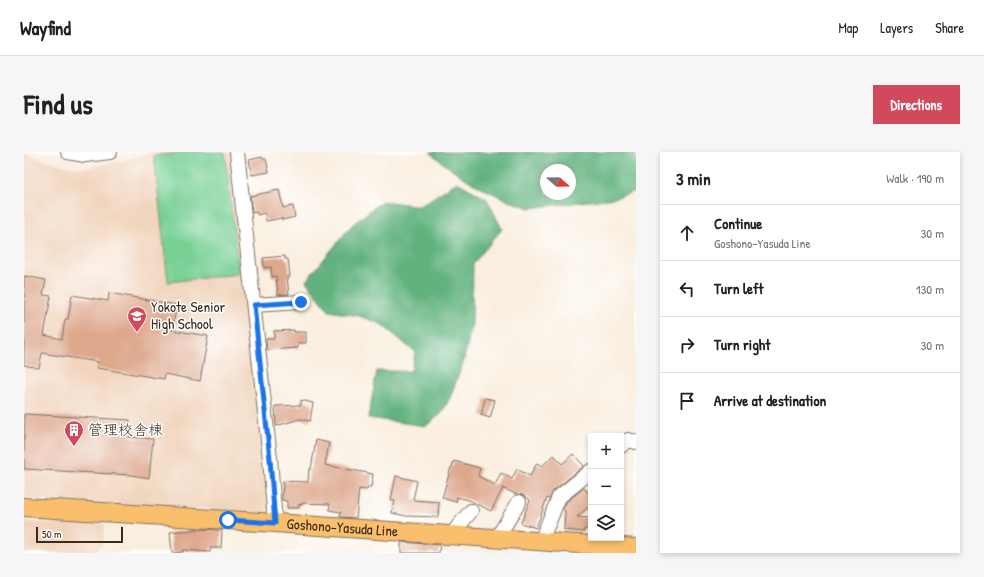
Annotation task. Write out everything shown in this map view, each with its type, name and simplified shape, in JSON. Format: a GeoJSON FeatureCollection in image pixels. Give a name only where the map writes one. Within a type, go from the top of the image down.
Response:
{"type":"FeatureCollection","features":[{"type":"Feature","properties":{"kind":"main road","name":"Goshono-Yasuda Line"},"geometry":{"type":"LineString","coordinates":[[24,507],[636,548]]}},
{"type":"Feature","properties":{"kind":"street"},"geometry":{"type":"LineString","coordinates":[[68,152],[85,156],[110,152]]}},
{"type":"Feature","properties":{"kind":"street"},"geometry":{"type":"LineString","coordinates":[[237,152],[270,459],[275,523]]}},
{"type":"Feature","properties":{"kind":"street"},"geometry":{"type":"LineString","coordinates":[[254,305],[301,302]]}},
{"type":"Feature","properties":{"kind":"street"},"geometry":{"type":"LineString","coordinates":[[624,443],[628,440],[636,442]]}},
{"type":"Feature","properties":{"kind":"street"},"geometry":{"type":"LineString","coordinates":[[541,541],[559,497],[588,473]]}},
{"type":"Feature","properties":{"kind":"street"},"geometry":{"type":"LineString","coordinates":[[497,538],[519,502]]}},
{"type":"Feature","properties":{"kind":"street"},"geometry":{"type":"LineString","coordinates":[[450,535],[471,512]]}},
{"type":"Feature","properties":{"kind":"shaded area","name":"Yokote Senior High School"},"geometry":{"type":"Polygon","coordinates":[[[154,152],[232,152],[269,513],[24,499],[24,154],[67,166],[85,168],[112,163],[154,152]]]}},
{"type":"Feature","properties":{"kind":"shaded area"},"geometry":{"type":"Polygon","coordinates":[[[24,522],[70,524],[105,523],[103,544],[93,553],[24,553],[24,522]]]}},
{"type":"Feature","properties":{"kind":"green space"},"geometry":{"type":"Polygon","coordinates":[[[189,152],[225,152],[239,274],[168,282],[154,156],[189,152]]]}},
{"type":"Feature","properties":{"kind":"green space"},"geometry":{"type":"Polygon","coordinates":[[[430,152],[636,152],[636,191],[615,198],[530,208],[507,200],[474,184],[444,164],[430,152]]]}},
{"type":"Feature","properties":{"kind":"green space"},"geometry":{"type":"Polygon","coordinates":[[[457,182],[487,199],[502,229],[473,264],[472,325],[463,363],[450,398],[441,414],[426,426],[368,418],[377,371],[411,371],[415,352],[381,324],[359,316],[329,311],[306,281],[352,225],[382,201],[420,206],[457,182]]]}},
{"type":"Feature","properties":{"kind":"building"},"geometry":{"type":"Polygon","coordinates":[[[262,157],[263,159],[266,159],[269,172],[252,175],[249,160],[262,157]]]}},
{"type":"Feature","properties":{"kind":"building"},"geometry":{"type":"Polygon","coordinates":[[[279,190],[283,208],[293,206],[295,217],[266,221],[265,213],[257,215],[257,212],[252,213],[250,196],[279,190]]]}},
{"type":"Feature","properties":{"kind":"building"},"geometry":{"type":"Polygon","coordinates":[[[285,256],[285,259],[288,259],[290,277],[287,277],[289,294],[278,295],[276,276],[272,277],[271,267],[264,268],[263,258],[285,256]]]}},
{"type":"Feature","properties":{"kind":"building"},"geometry":{"type":"Polygon","coordinates":[[[24,276],[46,280],[43,295],[51,296],[44,335],[62,339],[65,319],[68,319],[72,295],[108,301],[109,293],[177,305],[172,330],[208,336],[200,381],[165,374],[164,379],[97,368],[98,362],[42,353],[39,368],[24,365],[24,276]]]}},
{"type":"Feature","properties":{"kind":"building"},"geometry":{"type":"Polygon","coordinates":[[[294,330],[294,332],[306,332],[306,343],[298,343],[298,348],[267,350],[266,339],[274,339],[274,331],[294,330]]]}},
{"type":"Feature","properties":{"kind":"building"},"geometry":{"type":"Polygon","coordinates":[[[485,398],[495,400],[490,418],[481,415],[485,398]]]}},
{"type":"Feature","properties":{"kind":"building"},"geometry":{"type":"Polygon","coordinates":[[[301,400],[313,403],[310,421],[300,419],[276,426],[275,406],[301,405],[301,400]]]}},
{"type":"Feature","properties":{"kind":"building","name":"管理校舎棟"},"geometry":{"type":"Polygon","coordinates":[[[24,414],[130,420],[129,437],[153,439],[149,478],[132,475],[24,469],[24,414]]]}},
{"type":"Feature","properties":{"kind":"building"},"geometry":{"type":"Polygon","coordinates":[[[316,440],[329,443],[325,465],[373,474],[371,487],[368,487],[367,490],[359,489],[356,518],[340,517],[341,512],[329,510],[330,504],[302,503],[302,505],[299,504],[299,508],[287,508],[287,501],[282,500],[283,481],[308,482],[309,469],[311,469],[316,440]]]}},
{"type":"Feature","properties":{"kind":"building"},"geometry":{"type":"Polygon","coordinates":[[[573,454],[584,466],[554,490],[549,499],[547,498],[536,528],[521,523],[530,500],[523,495],[516,494],[503,488],[491,511],[469,500],[457,497],[456,502],[442,498],[454,461],[480,468],[478,476],[495,485],[501,473],[512,479],[517,469],[530,476],[537,463],[542,466],[554,455],[562,464],[573,454]]]}},
{"type":"Feature","properties":{"kind":"building"},"geometry":{"type":"Polygon","coordinates":[[[396,476],[417,481],[413,500],[439,502],[438,517],[406,516],[392,513],[395,501],[391,500],[396,476]]]}},
{"type":"Feature","properties":{"kind":"building"},"geometry":{"type":"Polygon","coordinates":[[[584,488],[588,493],[588,508],[577,517],[588,518],[588,529],[584,529],[584,532],[564,530],[565,511],[563,509],[566,502],[584,488]]]}},
{"type":"Feature","properties":{"kind":"building"},"geometry":{"type":"Polygon","coordinates":[[[192,529],[222,530],[221,548],[210,548],[210,552],[182,550],[183,552],[172,553],[170,532],[192,529]]]}},
{"type":"Feature","properties":{"kind":"building"},"geometry":{"type":"Polygon","coordinates":[[[401,542],[440,545],[439,553],[401,553],[401,542]]]}},
{"type":"Feature","properties":{"kind":"place","name":"Yokote Senior High School"},"geometry":{"type":"Point","coordinates":[137,333]}},
{"type":"Feature","properties":{"kind":"place","name":"管理校舎棟"},"geometry":{"type":"Point","coordinates":[74,447]}},
{"type":"Feature","properties":{"kind":"route"},"geometry":{"type":"LineString","coordinates":[[228,520],[275,523],[254,305],[301,302]]}}]}
